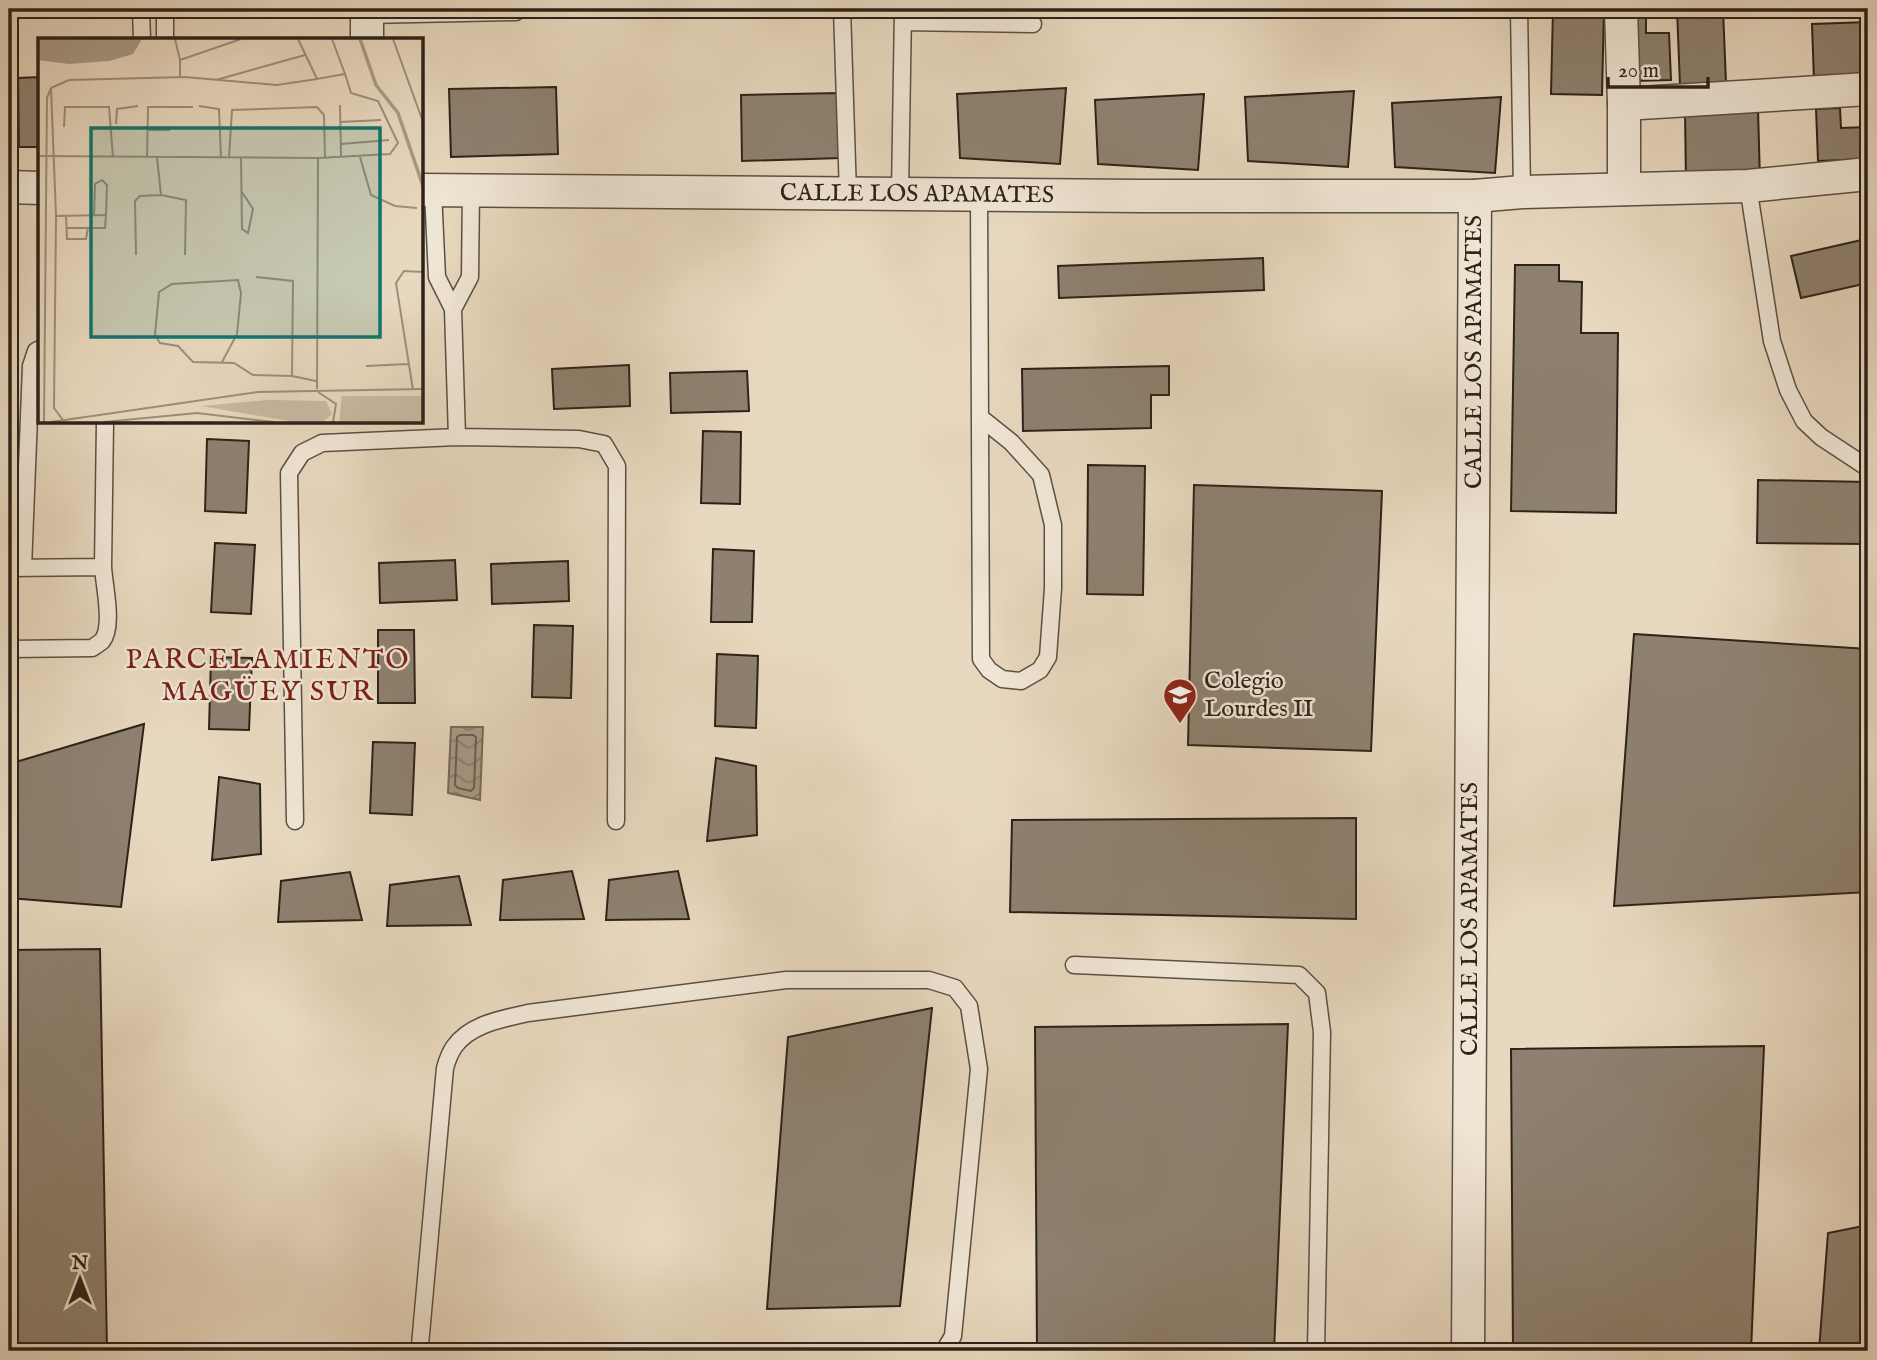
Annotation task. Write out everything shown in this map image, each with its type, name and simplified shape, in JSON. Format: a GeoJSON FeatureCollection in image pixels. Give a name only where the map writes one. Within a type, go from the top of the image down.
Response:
{"type":"FeatureCollection","features":[{"type":"Feature","properties":{"kind":"street"},"geometry":{"type":"LineString","coordinates":[[1621,9],[1624,189]]}},
{"type":"Feature","properties":{"kind":"street"},"geometry":{"type":"LineString","coordinates":[[1624,104],[1868,89]]}},
{"type":"Feature","properties":{"kind":"street"},"geometry":{"type":"LineString","coordinates":[[1475,196],[1521,192],[1748,186],[1868,174]]}},
{"type":"Feature","properties":{"kind":"street"},"geometry":{"type":"LineString","coordinates":[[9,187],[38,188]]}},
{"type":"Feature","properties":{"kind":"street","name":"CALLE LOS APAMATES"},"geometry":{"type":"LineString","coordinates":[[427,190],[1475,196],[1468,1351]]}},
{"type":"Feature","properties":{"kind":"lane"},"geometry":{"type":"LineString","coordinates":[[141,9],[142,38]]}},
{"type":"Feature","properties":{"kind":"lane"},"geometry":{"type":"LineString","coordinates":[[165,9],[165,38]]}},
{"type":"Feature","properties":{"kind":"lane"},"geometry":{"type":"LineString","coordinates":[[842,9],[848,194]]}},
{"type":"Feature","properties":{"kind":"lane"},"geometry":{"type":"LineString","coordinates":[[1519,9],[1521,192]]}},
{"type":"Feature","properties":{"kind":"lane"},"geometry":{"type":"LineString","coordinates":[[367,21],[516,12]]}},
{"type":"Feature","properties":{"kind":"lane"},"geometry":{"type":"LineString","coordinates":[[900,194],[903,16],[1033,24]]}},
{"type":"Feature","properties":{"kind":"lane"},"geometry":{"type":"LineString","coordinates":[[1748,186],[1772,341],[1788,390],[1804,421],[1821,437],[1868,468]]}},
{"type":"Feature","properties":{"kind":"lane"},"geometry":{"type":"LineString","coordinates":[[427,190],[437,277],[453,309],[457,437]]}},
{"type":"Feature","properties":{"kind":"lane"},"geometry":{"type":"LineString","coordinates":[[453,309],[470,277],[471,191]]}},
{"type":"Feature","properties":{"kind":"lane"},"geometry":{"type":"LineString","coordinates":[[979,195],[981,659],[989,670],[1002,679],[1021,681],[1040,670],[1048,657],[1053,587],[1053,524],[1041,475],[1011,442],[981,418]]}},
{"type":"Feature","properties":{"kind":"lane"},"geometry":{"type":"LineString","coordinates":[[38,350],[31,366],[16,568],[103,567]]}},
{"type":"Feature","properties":{"kind":"lane"},"geometry":{"type":"LineString","coordinates":[[9,649],[92,648],[107,634],[103,567],[105,424]]}},
{"type":"Feature","properties":{"kind":"lane"},"geometry":{"type":"LineString","coordinates":[[295,821],[289,473],[302,453],[322,443],[457,437],[579,439],[604,444],[617,466],[616,821]]}},
{"type":"Feature","properties":{"kind":"lane"},"geometry":{"type":"LineString","coordinates":[[1074,965],[1298,975],[1317,993],[1322,1032],[1316,1351]]}},
{"type":"Feature","properties":{"kind":"lane"},"geometry":{"type":"LineString","coordinates":[[421,1351],[444,1068],[454,1047],[469,1033],[492,1022],[528,1013],[786,980],[929,980],[955,988],[969,1006],[979,1069],[953,1336],[944,1351]]}},
{"type":"Feature","properties":{"kind":"water"},"geometry":{"type":"Polygon","coordinates":[[[451,727],[483,727],[480,800],[448,793],[451,727]]]}},
{"type":"Feature","properties":{"kind":"building"},"geometry":{"type":"Polygon","coordinates":[[[565,9],[670,9],[670,16],[565,18],[565,9]]]}},
{"type":"Feature","properties":{"kind":"building"},"geometry":{"type":"Polygon","coordinates":[[[1553,9],[1604,9],[1602,95],[1551,94],[1553,9]]]}},
{"type":"Feature","properties":{"kind":"building"},"geometry":{"type":"Polygon","coordinates":[[[1632,9],[1671,10],[1646,11],[1646,33],[1669,33],[1671,80],[1634,81],[1632,9]]]}},
{"type":"Feature","properties":{"kind":"building"},"geometry":{"type":"Polygon","coordinates":[[[1677,9],[1723,9],[1726,83],[1680,85],[1677,9]]]}},
{"type":"Feature","properties":{"kind":"building"},"geometry":{"type":"Polygon","coordinates":[[[1868,22],[1868,78],[1814,81],[1812,24],[1868,22]]]}},
{"type":"Feature","properties":{"kind":"building"},"geometry":{"type":"Polygon","coordinates":[[[38,77],[38,147],[19,147],[18,78],[38,77]]]}},
{"type":"Feature","properties":{"kind":"building"},"geometry":{"type":"Polygon","coordinates":[[[556,87],[558,154],[451,157],[449,89],[556,87]]]}},
{"type":"Feature","properties":{"kind":"building"},"geometry":{"type":"Polygon","coordinates":[[[1066,88],[1060,164],[960,158],[957,94],[1066,88]]]}},
{"type":"Feature","properties":{"kind":"building"},"geometry":{"type":"Polygon","coordinates":[[[1354,91],[1348,167],[1248,161],[1245,97],[1354,91]]]}},
{"type":"Feature","properties":{"kind":"building"},"geometry":{"type":"Polygon","coordinates":[[[839,93],[841,158],[742,161],[741,95],[839,93]]]}},
{"type":"Feature","properties":{"kind":"building"},"geometry":{"type":"Polygon","coordinates":[[[1204,94],[1198,170],[1098,164],[1095,100],[1204,94]]]}},
{"type":"Feature","properties":{"kind":"building"},"geometry":{"type":"Polygon","coordinates":[[[1501,97],[1495,173],[1395,167],[1392,103],[1501,97]]]}},
{"type":"Feature","properties":{"kind":"building"},"geometry":{"type":"Polygon","coordinates":[[[1840,108],[1841,128],[1868,127],[1868,159],[1818,161],[1816,109],[1840,108]]]}},
{"type":"Feature","properties":{"kind":"building"},"geometry":{"type":"Polygon","coordinates":[[[1758,109],[1760,181],[1686,182],[1685,111],[1758,109]]]}},
{"type":"Feature","properties":{"kind":"building"},"geometry":{"type":"Polygon","coordinates":[[[1866,239],[1868,283],[1801,298],[1791,256],[1866,239]]]}},
{"type":"Feature","properties":{"kind":"building"},"geometry":{"type":"Polygon","coordinates":[[[1263,258],[1264,290],[1059,298],[1058,266],[1263,258]]]}},
{"type":"Feature","properties":{"kind":"building"},"geometry":{"type":"Polygon","coordinates":[[[1515,265],[1559,265],[1559,281],[1582,282],[1581,333],[1618,333],[1616,513],[1511,511],[1515,265]]]}},
{"type":"Feature","properties":{"kind":"building"},"geometry":{"type":"Polygon","coordinates":[[[629,365],[630,406],[554,409],[552,369],[629,365]]]}},
{"type":"Feature","properties":{"kind":"building"},"geometry":{"type":"Polygon","coordinates":[[[1169,366],[1169,395],[1151,395],[1151,428],[1023,431],[1022,369],[1169,366]]]}},
{"type":"Feature","properties":{"kind":"building"},"geometry":{"type":"Polygon","coordinates":[[[747,371],[749,411],[671,413],[670,373],[747,371]]]}},
{"type":"Feature","properties":{"kind":"building"},"geometry":{"type":"Polygon","coordinates":[[[703,431],[741,432],[740,504],[701,503],[703,431]]]}},
{"type":"Feature","properties":{"kind":"building"},"geometry":{"type":"Polygon","coordinates":[[[207,439],[249,441],[246,513],[205,511],[207,439]]]}},
{"type":"Feature","properties":{"kind":"building"},"geometry":{"type":"Polygon","coordinates":[[[1088,465],[1145,466],[1143,595],[1087,594],[1088,465]]]}},
{"type":"Feature","properties":{"kind":"building"},"geometry":{"type":"Polygon","coordinates":[[[1758,480],[1868,482],[1868,544],[1757,543],[1758,480]]]}},
{"type":"Feature","properties":{"kind":"building"},"geometry":{"type":"Polygon","coordinates":[[[1194,485],[1382,491],[1371,751],[1188,745],[1194,485]]]}},
{"type":"Feature","properties":{"kind":"building"},"geometry":{"type":"Polygon","coordinates":[[[215,543],[255,545],[251,614],[211,612],[215,543]]]}},
{"type":"Feature","properties":{"kind":"building"},"geometry":{"type":"Polygon","coordinates":[[[713,549],[754,551],[752,622],[711,622],[713,549]]]}},
{"type":"Feature","properties":{"kind":"building"},"geometry":{"type":"Polygon","coordinates":[[[455,560],[457,600],[380,603],[379,563],[455,560]]]}},
{"type":"Feature","properties":{"kind":"building"},"geometry":{"type":"Polygon","coordinates":[[[568,561],[569,601],[492,604],[491,564],[568,561]]]}},
{"type":"Feature","properties":{"kind":"building"},"geometry":{"type":"Polygon","coordinates":[[[534,625],[573,626],[571,698],[532,697],[534,625]]]}},
{"type":"Feature","properties":{"kind":"building"},"geometry":{"type":"Polygon","coordinates":[[[378,630],[414,630],[415,703],[378,703],[378,630]]]}},
{"type":"Feature","properties":{"kind":"building"},"geometry":{"type":"Polygon","coordinates":[[[1634,634],[1868,649],[1868,892],[1614,906],[1634,634]]]}},
{"type":"Feature","properties":{"kind":"building"},"geometry":{"type":"Polygon","coordinates":[[[717,654],[758,656],[756,728],[715,726],[717,654]]]}},
{"type":"Feature","properties":{"kind":"building"},"geometry":{"type":"Polygon","coordinates":[[[211,657],[252,658],[249,730],[209,729],[211,657]]]}},
{"type":"Feature","properties":{"kind":"building"},"geometry":{"type":"Polygon","coordinates":[[[144,724],[121,907],[9,898],[9,764],[144,724]]]}},
{"type":"Feature","properties":{"kind":"building"},"geometry":{"type":"Polygon","coordinates":[[[373,742],[415,743],[412,815],[370,813],[373,742]]]}},
{"type":"Feature","properties":{"kind":"building"},"geometry":{"type":"Polygon","coordinates":[[[716,758],[756,766],[757,835],[707,841],[716,758]]]}},
{"type":"Feature","properties":{"kind":"building"},"geometry":{"type":"Polygon","coordinates":[[[219,777],[260,784],[261,854],[212,860],[219,777]]]}},
{"type":"Feature","properties":{"kind":"building"},"geometry":{"type":"Polygon","coordinates":[[[1356,818],[1356,919],[1010,912],[1012,820],[1356,818]]]}},
{"type":"Feature","properties":{"kind":"building"},"geometry":{"type":"Polygon","coordinates":[[[572,871],[584,919],[500,920],[503,880],[572,871]]]}},
{"type":"Feature","properties":{"kind":"building"},"geometry":{"type":"Polygon","coordinates":[[[678,871],[689,919],[606,920],[609,880],[678,871]]]}},
{"type":"Feature","properties":{"kind":"building"},"geometry":{"type":"Polygon","coordinates":[[[350,872],[362,920],[278,922],[281,881],[350,872]]]}},
{"type":"Feature","properties":{"kind":"building"},"geometry":{"type":"Polygon","coordinates":[[[459,876],[471,925],[387,926],[390,885],[459,876]]]}},
{"type":"Feature","properties":{"kind":"building"},"geometry":{"type":"Polygon","coordinates":[[[100,949],[107,1351],[9,1351],[9,950],[100,949]]]}},
{"type":"Feature","properties":{"kind":"building"},"geometry":{"type":"Polygon","coordinates":[[[932,1008],[900,1306],[767,1309],[788,1037],[932,1008]]]}},
{"type":"Feature","properties":{"kind":"building"},"geometry":{"type":"Polygon","coordinates":[[[1288,1024],[1274,1351],[1037,1351],[1035,1027],[1288,1024]]]}},
{"type":"Feature","properties":{"kind":"building"},"geometry":{"type":"Polygon","coordinates":[[[1764,1046],[1751,1351],[1513,1351],[1511,1049],[1764,1046]]]}},
{"type":"Feature","properties":{"kind":"building"},"geometry":{"type":"Polygon","coordinates":[[[1868,1225],[1868,1351],[1819,1351],[1828,1233],[1868,1225]]]}},
{"type":"Feature","properties":{"kind":"place","name":"Colegio Lourdes II"},"geometry":{"type":"Point","coordinates":[1180,725]}},
{"type":"Feature","properties":{"kind":"district","name":"PARCELAMIENTO MAGÜEY SUR"},"geometry":{"type":"Point","coordinates":[268,676]}}]}
